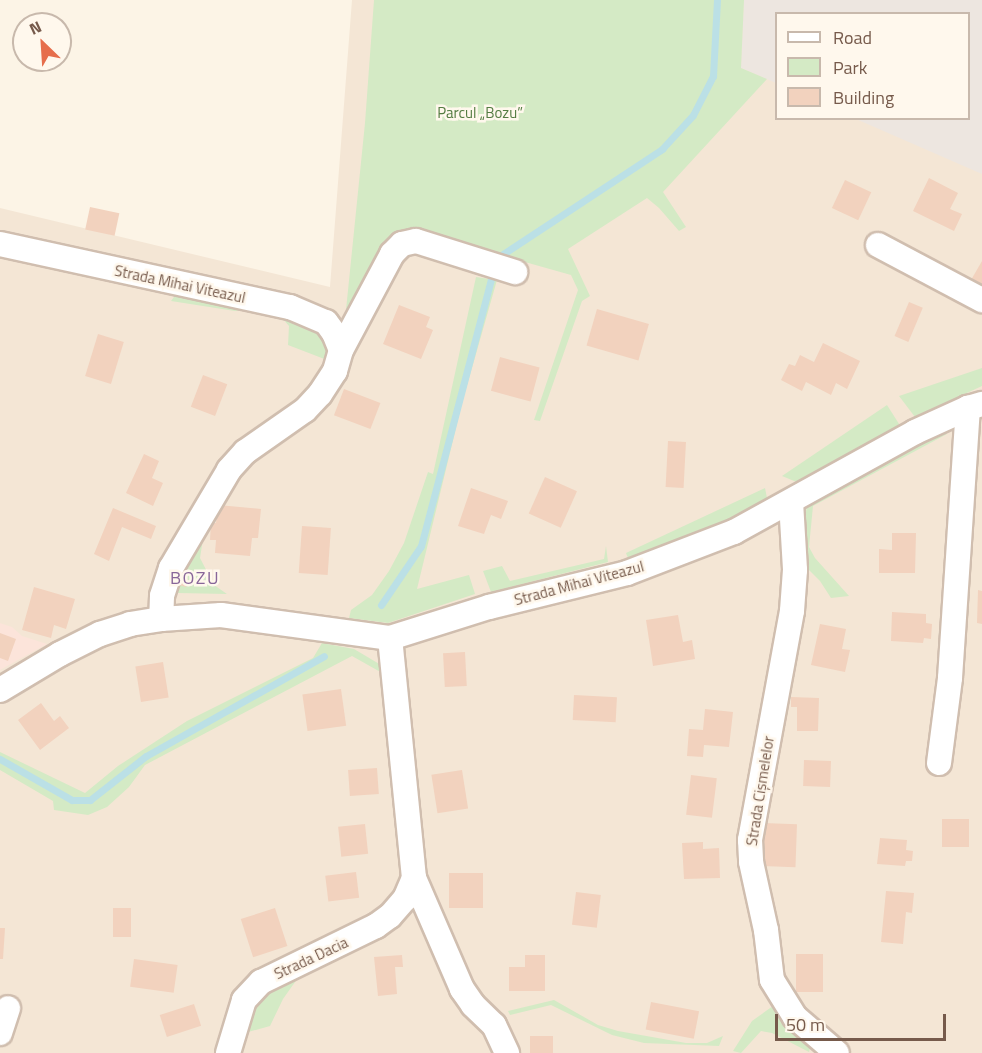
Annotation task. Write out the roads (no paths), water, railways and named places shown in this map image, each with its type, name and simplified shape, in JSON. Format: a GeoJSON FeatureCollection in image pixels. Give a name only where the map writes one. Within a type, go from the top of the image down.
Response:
{"type":"FeatureCollection","features":[{"type":"Feature","properties":{"kind":"street"},"geometry":{"type":"LineString","coordinates":[[161,619],[162,596],[171,568],[229,470],[245,452],[305,410],[320,394],[335,370],[341,350],[392,254],[402,244],[416,241],[515,272]]}},
{"type":"Feature","properties":{"kind":"street","name":"Strada Mihai Viteazul"},"geometry":{"type":"LineString","coordinates":[[0,244],[290,307],[326,322],[334,333],[341,350]]}},
{"type":"Feature","properties":{"kind":"street"},"geometry":{"type":"LineString","coordinates":[[878,245],[982,300]]}},
{"type":"Feature","properties":{"kind":"street","name":"Strada Mihai Viteazul"},"geometry":{"type":"LineString","coordinates":[[0,690],[100,634],[130,624],[161,619],[221,615],[390,638],[489,607],[627,573],[734,532],[915,432],[975,406],[950,678],[939,763]]}},
{"type":"Feature","properties":{"kind":"street","name":"Strada Cișmelelor"},"geometry":{"type":"LineString","coordinates":[[791,502],[795,570],[792,611],[750,840],[750,862],[766,930],[772,980],[780,997],[795,1017],[837,1053]]}},
{"type":"Feature","properties":{"kind":"street"},"geometry":{"type":"LineString","coordinates":[[390,638],[414,878],[462,989],[472,1005],[494,1025],[507,1053]]}},
{"type":"Feature","properties":{"kind":"street","name":"Strada Dacia"},"geometry":{"type":"LineString","coordinates":[[228,1053],[244,1000],[261,982],[339,946],[383,921],[405,899],[414,878]]}},
{"type":"Feature","properties":{"kind":"street"},"geometry":{"type":"LineString","coordinates":[[0,1033],[8,1008]]}},
{"type":"Feature","properties":{"kind":"waterway"},"geometry":{"type":"LineString","coordinates":[[503,254],[662,149],[693,115],[713,76],[717,0]]}},
{"type":"Feature","properties":{"kind":"waterway"},"geometry":{"type":"LineString","coordinates":[[381,605],[421,546],[491,280]]}},
{"type":"Feature","properties":{"kind":"waterway"},"geometry":{"type":"LineString","coordinates":[[0,759],[72,800],[90,800],[146,756],[324,656]]}},
{"type":"Feature","properties":{"kind":"district","name":"BOZU"},"geometry":{"type":"Point","coordinates":[195,578]}},
{"type":"Feature","properties":{"kind":"park label","name":"Parcul „Bozu”"},"geometry":{"type":"Point","coordinates":[480,113]}}]}
